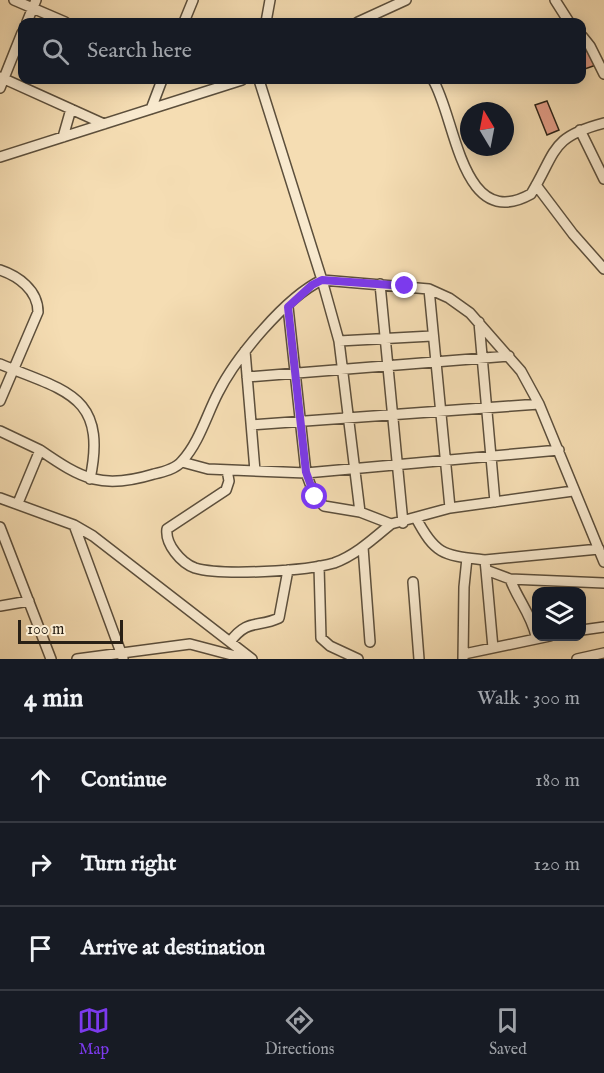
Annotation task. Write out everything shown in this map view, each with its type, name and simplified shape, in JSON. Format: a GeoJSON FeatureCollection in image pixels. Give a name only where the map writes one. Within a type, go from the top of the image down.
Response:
{"type":"FeatureCollection","features":[{"type":"Feature","properties":{"kind":"street"},"geometry":{"type":"LineString","coordinates":[[14,0],[34,4],[58,18]]}},
{"type":"Feature","properties":{"kind":"street"},"geometry":{"type":"LineString","coordinates":[[186,18],[193,0]]}},
{"type":"Feature","properties":{"kind":"street"},"geometry":{"type":"LineString","coordinates":[[267,18],[270,0]]}},
{"type":"Feature","properties":{"kind":"street"},"geometry":{"type":"LineString","coordinates":[[365,18],[390,4],[406,0]]}},
{"type":"Feature","properties":{"kind":"street"},"geometry":{"type":"LineString","coordinates":[[555,0],[566,18]]}},
{"type":"Feature","properties":{"kind":"street"},"geometry":{"type":"LineString","coordinates":[[29,18],[34,4]]}},
{"type":"Feature","properties":{"kind":"street"},"geometry":{"type":"LineString","coordinates":[[586,41],[604,74]]}},
{"type":"Feature","properties":{"kind":"street"},"geometry":{"type":"LineString","coordinates":[[18,42],[1,81],[104,124]]}},
{"type":"Feature","properties":{"kind":"street"},"geometry":{"type":"LineString","coordinates":[[151,109],[160,84]]}},
{"type":"Feature","properties":{"kind":"street"},"geometry":{"type":"LineString","coordinates":[[0,157],[229,84]]}},
{"type":"Feature","properties":{"kind":"street"},"geometry":{"type":"LineString","coordinates":[[262,84],[339,341],[360,512]]}},
{"type":"Feature","properties":{"kind":"street"},"geometry":{"type":"LineString","coordinates":[[435,84],[468,172],[485,198],[501,202],[514,201],[531,194],[556,146],[580,130],[604,123]]}},
{"type":"Feature","properties":{"kind":"street"},"geometry":{"type":"LineString","coordinates":[[63,137],[71,110]]}},
{"type":"Feature","properties":{"kind":"street"},"geometry":{"type":"LineString","coordinates":[[580,130],[604,179]]}},
{"type":"Feature","properties":{"kind":"street"},"geometry":{"type":"LineString","coordinates":[[536,185],[573,234],[604,269]]}},
{"type":"Feature","properties":{"kind":"street"},"geometry":{"type":"LineString","coordinates":[[0,270],[18,278],[32,293],[38,305],[38,312],[0,401]]}},
{"type":"Feature","properties":{"kind":"street"},"geometry":{"type":"LineString","coordinates":[[0,431],[40,450],[79,476],[90,479],[127,482],[164,471],[182,462],[232,367],[245,351],[312,285],[322,280],[429,289],[449,298],[479,322],[509,356],[539,404],[604,562]]}},
{"type":"Feature","properties":{"kind":"street"},"geometry":{"type":"LineString","coordinates":[[380,284],[403,523]]}},
{"type":"Feature","properties":{"kind":"street"},"geometry":{"type":"LineString","coordinates":[[429,289],[450,508]]}},
{"type":"Feature","properties":{"kind":"street"},"geometry":{"type":"LineString","coordinates":[[288,307],[306,472],[319,502],[324,506],[360,512],[392,524],[403,523],[450,508],[573,491]]}},
{"type":"Feature","properties":{"kind":"street"},"geometry":{"type":"LineString","coordinates":[[479,322],[495,502]]}},
{"type":"Feature","properties":{"kind":"street"},"geometry":{"type":"LineString","coordinates":[[339,341],[432,336]]}},
{"type":"Feature","properties":{"kind":"street"},"geometry":{"type":"LineString","coordinates":[[245,351],[255,471]]}},
{"type":"Feature","properties":{"kind":"street"},"geometry":{"type":"LineString","coordinates":[[247,377],[509,356]]}},
{"type":"Feature","properties":{"kind":"street"},"geometry":{"type":"LineString","coordinates":[[0,364],[68,392],[80,402],[90,421],[95,443],[90,479]]}},
{"type":"Feature","properties":{"kind":"street"},"geometry":{"type":"LineString","coordinates":[[252,425],[486,410],[539,404]]}},
{"type":"Feature","properties":{"kind":"street"},"geometry":{"type":"LineString","coordinates":[[18,503],[40,450]]}},
{"type":"Feature","properties":{"kind":"street"},"geometry":{"type":"LineString","coordinates":[[182,462],[208,469],[306,472],[559,450]]}},
{"type":"Feature","properties":{"kind":"street"},"geometry":{"type":"LineString","coordinates":[[227,470],[229,481],[226,490],[167,529],[166,536],[170,546],[192,567],[288,570],[319,566],[334,562],[363,547],[392,524]]}},
{"type":"Feature","properties":{"kind":"street"},"geometry":{"type":"LineString","coordinates":[[0,498],[74,525],[105,544],[252,659]]}},
{"type":"Feature","properties":{"kind":"street"},"geometry":{"type":"LineString","coordinates":[[416,518],[432,546],[467,558],[485,560],[599,549]]}},
{"type":"Feature","properties":{"kind":"street"},"geometry":{"type":"LineString","coordinates":[[74,525],[122,656]]}},
{"type":"Feature","properties":{"kind":"street"},"geometry":{"type":"LineString","coordinates":[[0,527],[2,542],[29,601],[51,659]]}},
{"type":"Feature","properties":{"kind":"street"},"geometry":{"type":"LineString","coordinates":[[593,535],[604,540]]}},
{"type":"Feature","properties":{"kind":"street"},"geometry":{"type":"LineString","coordinates":[[363,547],[370,642]]}},
{"type":"Feature","properties":{"kind":"street"},"geometry":{"type":"LineString","coordinates":[[467,558],[464,587],[464,657],[532,638]]}},
{"type":"Feature","properties":{"kind":"street"},"geometry":{"type":"LineString","coordinates":[[485,560],[493,648]]}},
{"type":"Feature","properties":{"kind":"street"},"geometry":{"type":"LineString","coordinates":[[319,566],[321,638],[327,644],[358,659]]}},
{"type":"Feature","properties":{"kind":"street"},"geometry":{"type":"LineString","coordinates":[[230,642],[251,623],[279,618],[288,570]]}},
{"type":"Feature","properties":{"kind":"street"},"geometry":{"type":"LineString","coordinates":[[486,570],[510,579],[604,583]]}},
{"type":"Feature","properties":{"kind":"street"},"geometry":{"type":"LineString","coordinates":[[510,579],[516,597],[532,618]]}},
{"type":"Feature","properties":{"kind":"street"},"geometry":{"type":"LineString","coordinates":[[413,582],[419,659]]}},
{"type":"Feature","properties":{"kind":"street"},"geometry":{"type":"LineString","coordinates":[[0,606],[29,601]]}},
{"type":"Feature","properties":{"kind":"street"},"geometry":{"type":"LineString","coordinates":[[586,629],[604,627]]}},
{"type":"Feature","properties":{"kind":"street"},"geometry":{"type":"LineString","coordinates":[[77,659],[122,656],[190,644],[247,659]]}},
{"type":"Feature","properties":{"kind":"street"},"geometry":{"type":"LineString","coordinates":[[158,648],[162,659]]}},
{"type":"Feature","properties":{"kind":"street"},"geometry":{"type":"LineString","coordinates":[[577,659],[604,653]]}},
{"type":"Feature","properties":{"kind":"building"},"geometry":{"type":"Polygon","coordinates":[[[590,50],[596,65],[586,69],[586,52],[590,50]]]}},
{"type":"Feature","properties":{"kind":"building"},"geometry":{"type":"Polygon","coordinates":[[[547,101],[559,130],[547,135],[535,105],[547,101]]]}},
{"type":"Feature","properties":{"kind":"route"},"geometry":{"type":"LineString","coordinates":[[315,497],[306,472],[288,307],[303,292],[322,280],[405,286]]}}]}
